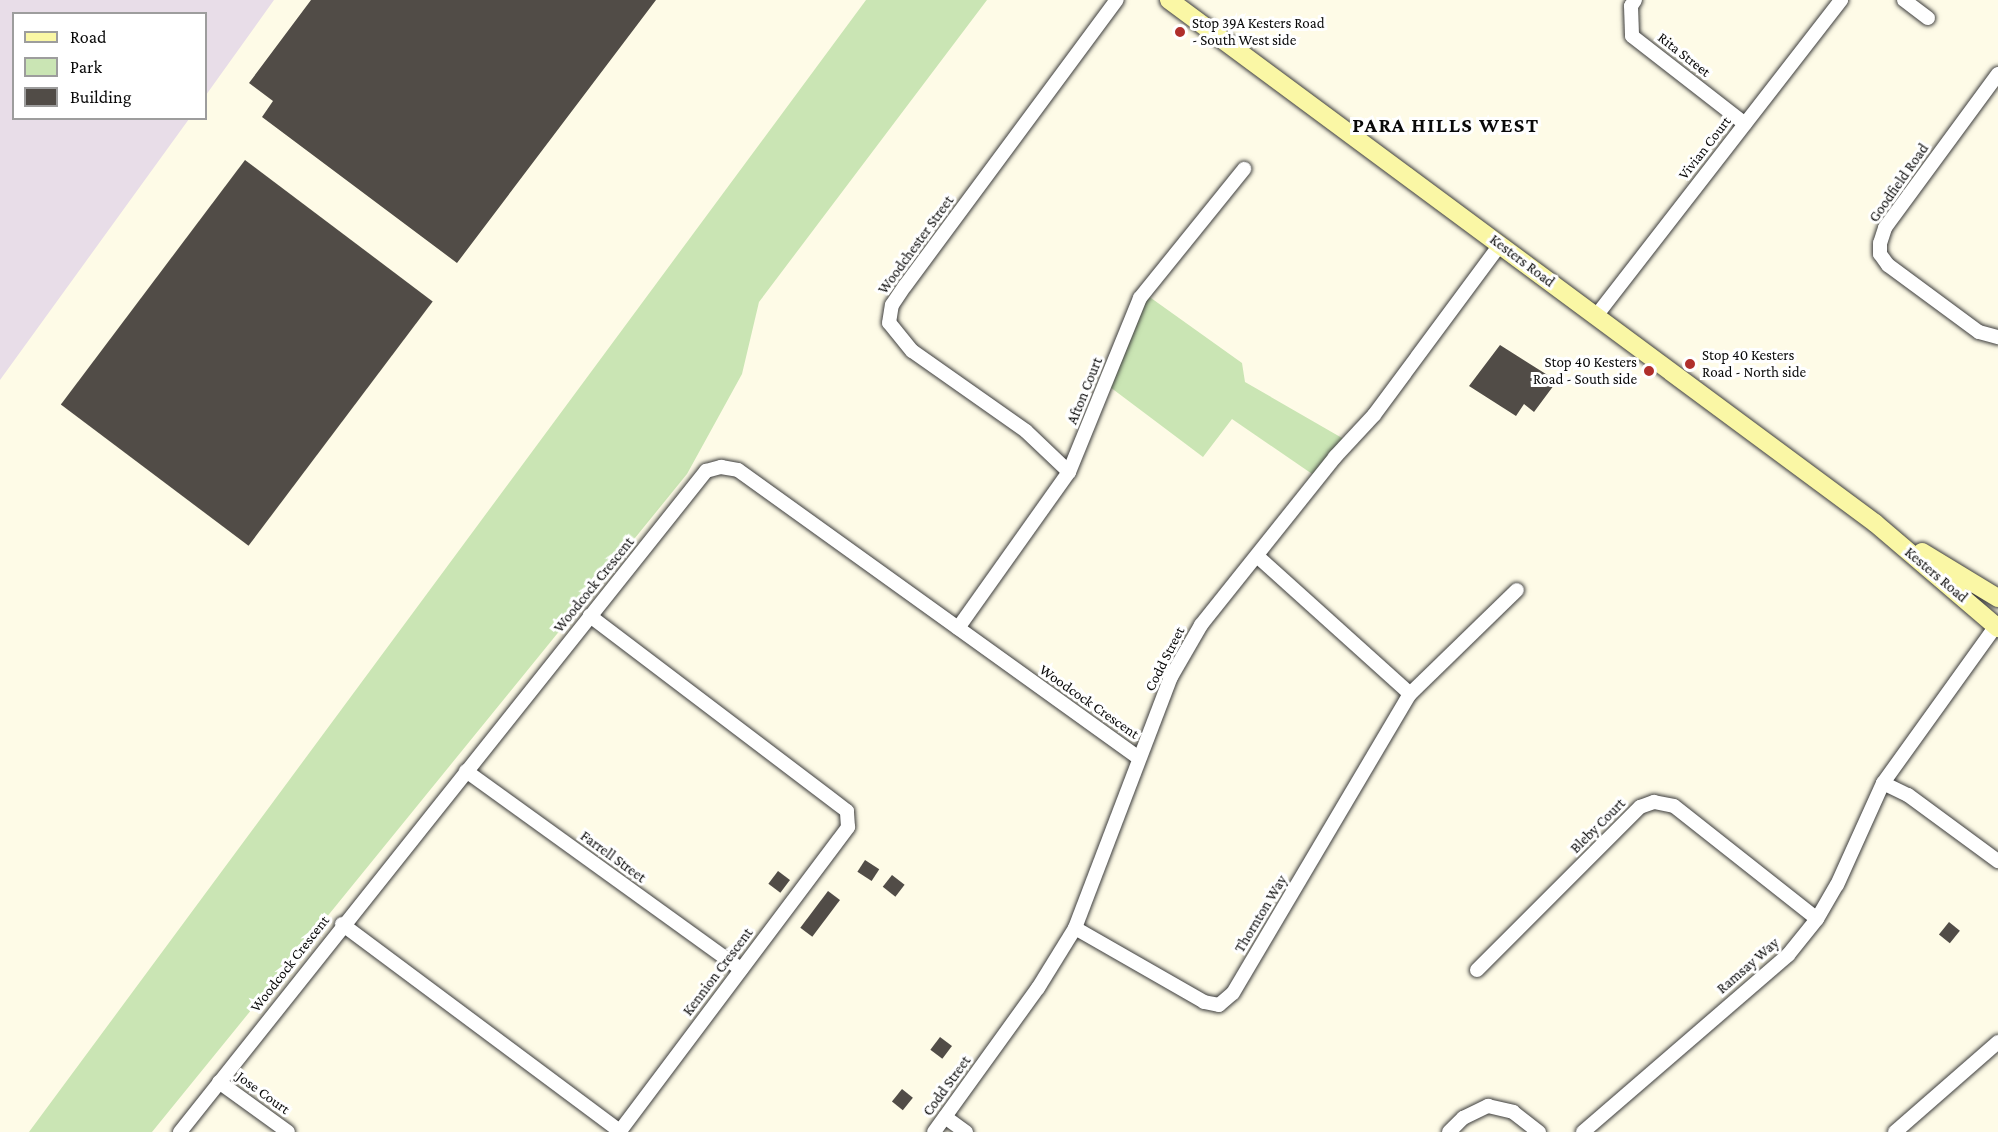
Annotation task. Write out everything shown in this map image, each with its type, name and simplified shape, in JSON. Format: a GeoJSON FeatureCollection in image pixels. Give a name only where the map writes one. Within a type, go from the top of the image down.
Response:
{"type":"FeatureCollection","features":[{"type":"Feature","properties":{"kind":"main road","name":"Kesters Road"},"geometry":{"type":"LineString","coordinates":[[1169,0],[1875,523],[1997,625]]}},
{"type":"Feature","properties":{"kind":"main road","name":"Kesters Road"},"geometry":{"type":"LineString","coordinates":[[1875,523],[1998,598]]}},
{"type":"Feature","properties":{"kind":"street","name":"Woodchester Street"},"geometry":{"type":"LineString","coordinates":[[1070,472],[1026,431],[912,351],[888,323],[892,305],[905,286],[1117,0]]}},
{"type":"Feature","properties":{"kind":"street","name":"Rita Street"},"geometry":{"type":"LineString","coordinates":[[1635,0],[1631,6],[1632,36],[1745,124]]}},
{"type":"Feature","properties":{"kind":"street","name":"Vivian Court"},"geometry":{"type":"LineString","coordinates":[[1596,316],[1841,0]]}},
{"type":"Feature","properties":{"kind":"street"},"geometry":{"type":"LineString","coordinates":[[1904,0],[1928,18]]}},
{"type":"Feature","properties":{"kind":"street","name":"Goodfield Road"},"geometry":{"type":"LineString","coordinates":[[1998,74],[1885,228],[1880,254],[1888,265],[1979,332],[1998,337]]}},
{"type":"Feature","properties":{"kind":"street","name":"Afton Court"},"geometry":{"type":"LineString","coordinates":[[957,628],[1070,472],[1140,298],[1244,170]]}},
{"type":"Feature","properties":{"kind":"street","name":"Codd Street"},"geometry":{"type":"LineString","coordinates":[[934,1132],[1038,988],[1075,928],[1171,677],[1201,625],[1335,457],[1374,415],[1500,245]]}},
{"type":"Feature","properties":{"kind":"street","name":"Woodcock Crescent"},"geometry":{"type":"LineString","coordinates":[[180,1132],[342,924],[706,471],[721,466],[738,470],[1139,758]]}},
{"type":"Feature","properties":{"kind":"street"},"geometry":{"type":"LineString","coordinates":[[1257,556],[1410,694]]}},
{"type":"Feature","properties":{"kind":"street","name":"Thornton Way"},"geometry":{"type":"LineString","coordinates":[[1075,928],[1204,1002],[1219,1005],[1233,993],[1410,694],[1517,590]]}},
{"type":"Feature","properties":{"kind":"street","name":"Kennion Crescent"},"geometry":{"type":"LineString","coordinates":[[342,924],[620,1131],[848,827],[847,811],[590,616]]}},
{"type":"Feature","properties":{"kind":"street","name":"Ramsay Way"},"geometry":{"type":"LineString","coordinates":[[1583,1132],[1788,955],[1817,919],[1883,783],[1997,625]]}},
{"type":"Feature","properties":{"kind":"street","name":"Farrell Street"},"geometry":{"type":"LineString","coordinates":[[466,771],[741,969]]}},
{"type":"Feature","properties":{"kind":"street"},"geometry":{"type":"LineString","coordinates":[[1883,783],[1908,795],[1998,861]]}},
{"type":"Feature","properties":{"kind":"street","name":"Bleby Court"},"geometry":{"type":"LineString","coordinates":[[1477,970],[1640,807],[1654,802],[1674,806],[1817,919]]}},
{"type":"Feature","properties":{"kind":"street"},"geometry":{"type":"LineString","coordinates":[[1895,1132],[1998,1042]]}},
{"type":"Feature","properties":{"kind":"street","name":"Jose Court"},"geometry":{"type":"LineString","coordinates":[[219,1082],[288,1132]]}},
{"type":"Feature","properties":{"kind":"street"},"geometry":{"type":"LineString","coordinates":[[1449,1132],[1463,1118],[1488,1106],[1513,1112],[1539,1132]]}},
{"type":"Feature","properties":{"kind":"street"},"geometry":{"type":"LineString","coordinates":[[945,1117],[966,1132]]}},
{"type":"Feature","properties":{"kind":"shaded area"},"geometry":{"type":"Polygon","coordinates":[[[0,0],[274,0],[207,94],[207,12],[12,12],[12,120],[188,120],[0,380],[0,0]]]}},
{"type":"Feature","properties":{"kind":"green space"},"geometry":{"type":"Polygon","coordinates":[[[866,0],[987,0],[759,302],[742,374],[687,474],[152,1132],[29,1132],[866,0]]]}},
{"type":"Feature","properties":{"kind":"green space"},"geometry":{"type":"Polygon","coordinates":[[[1144,293],[1242,363],[1245,382],[1349,442],[1318,478],[1232,419],[1203,457],[1106,384],[1144,293]]]}},
{"type":"Feature","properties":{"kind":"building"},"geometry":{"type":"Polygon","coordinates":[[[311,0],[656,0],[457,263],[262,117],[273,101],[249,83],[311,0]]]}},
{"type":"Feature","properties":{"kind":"building"},"geometry":{"type":"Polygon","coordinates":[[[245,160],[433,301],[249,546],[61,404],[245,160]]]}},
{"type":"Feature","properties":{"kind":"building"},"geometry":{"type":"Polygon","coordinates":[[[1500,345],[1557,381],[1534,412],[1524,404],[1516,416],[1469,386],[1500,345]]]}},
{"type":"Feature","properties":{"kind":"building"},"geometry":{"type":"Polygon","coordinates":[[[865,860],[879,869],[872,881],[857,872],[865,860]]]}},
{"type":"Feature","properties":{"kind":"building"},"geometry":{"type":"Polygon","coordinates":[[[778,871],[790,880],[780,893],[768,884],[778,871]]]}},
{"type":"Feature","properties":{"kind":"building"},"geometry":{"type":"Polygon","coordinates":[[[892,875],[905,885],[895,897],[883,887],[892,875]]]}},
{"type":"Feature","properties":{"kind":"building"},"geometry":{"type":"Polygon","coordinates":[[[828,891],[840,900],[812,937],[800,928],[828,891]]]}},
{"type":"Feature","properties":{"kind":"building"},"geometry":{"type":"Polygon","coordinates":[[[1949,922],[1960,931],[1950,943],[1939,934],[1949,922]]]}},
{"type":"Feature","properties":{"kind":"building"},"geometry":{"type":"Polygon","coordinates":[[[940,1037],[952,1046],[942,1059],[930,1050],[940,1037]]]}},
{"type":"Feature","properties":{"kind":"building"},"geometry":{"type":"Polygon","coordinates":[[[902,1089],[913,1098],[903,1110],[892,1101],[902,1089]]]}},
{"type":"Feature","properties":{"kind":"place","name":"Stop 39A Kesters Road - South West side"},"geometry":{"type":"Point","coordinates":[1180,32]}},
{"type":"Feature","properties":{"kind":"place","name":"Stop 40 Kesters Road - North side"},"geometry":{"type":"Point","coordinates":[1690,364]}},
{"type":"Feature","properties":{"kind":"place","name":"Stop 40 Kesters Road - South side"},"geometry":{"type":"Point","coordinates":[1649,371]}},
{"type":"Feature","properties":{"kind":"district","name":"PARA HILLS WEST"},"geometry":{"type":"Point","coordinates":[1446,125]}}]}
